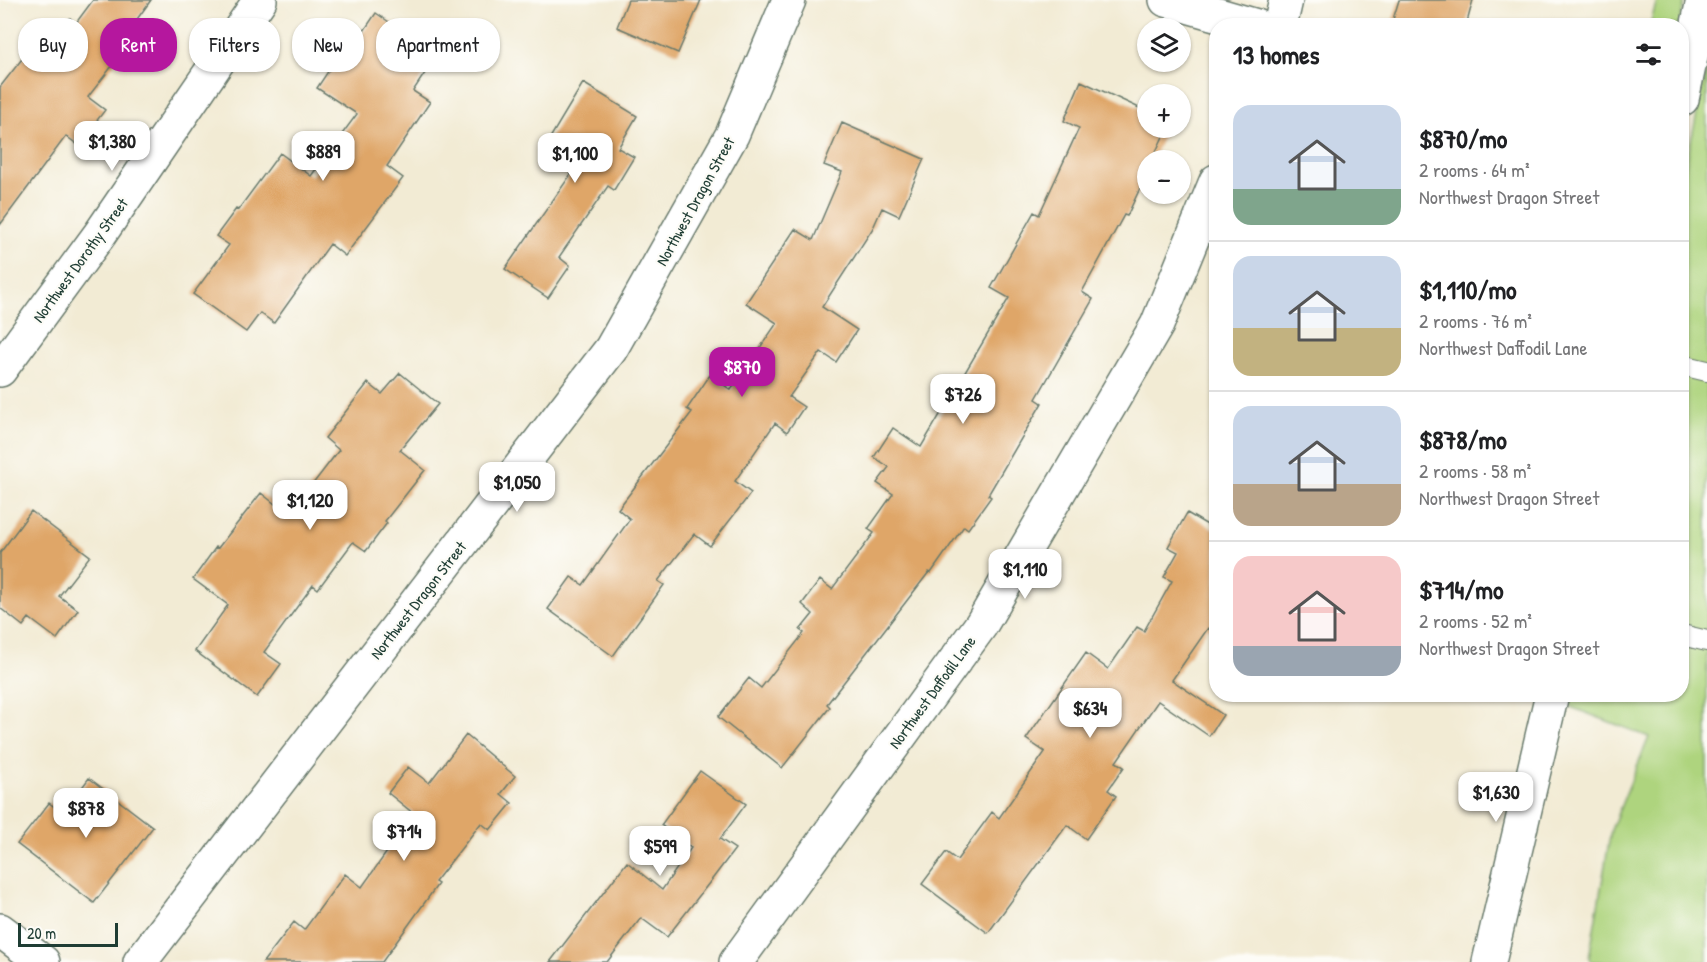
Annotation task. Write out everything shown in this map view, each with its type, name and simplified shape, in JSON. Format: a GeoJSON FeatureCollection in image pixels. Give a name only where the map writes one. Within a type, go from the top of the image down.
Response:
{"type":"FeatureCollection","features":[{"type":"Feature","properties":{"kind":"street","name":"Northwest Dorothy Street"},"geometry":{"type":"LineString","coordinates":[[0,370],[100,234],[260,0]]}},
{"type":"Feature","properties":{"kind":"street","name":"Northwest Dragon Street"},"geometry":{"type":"LineString","coordinates":[[140,962],[611,349],[732,135],[789,0]]}},
{"type":"Feature","properties":{"kind":"street"},"geometry":{"type":"LineString","coordinates":[[1166,0],[1229,18]]}},
{"type":"Feature","properties":{"kind":"street"},"geometry":{"type":"LineString","coordinates":[[1282,18],[1286,0]]}},
{"type":"Feature","properties":{"kind":"street"},"geometry":{"type":"LineString","coordinates":[[1689,66],[1703,0]]}},
{"type":"Feature","properties":{"kind":"street","name":"Northwest Daffodil Lane"},"geometry":{"type":"LineString","coordinates":[[736,962],[981,625],[1157,326],[1209,198]]}},
{"type":"Feature","properties":{"kind":"street"},"geometry":{"type":"LineString","coordinates":[[1489,962],[1550,702]]}},
{"type":"Feature","properties":{"kind":"street"},"geometry":{"type":"LineString","coordinates":[[0,930],[43,962]]}},
{"type":"Feature","properties":{"kind":"lane"},"geometry":{"type":"LineString","coordinates":[[1689,367],[1707,371]]}},
{"type":"Feature","properties":{"kind":"lane"},"geometry":{"type":"LineString","coordinates":[[1689,636],[1706,638]]}},
{"type":"Feature","properties":{"kind":"green space"},"geometry":{"type":"Polygon","coordinates":[[[1657,0],[1685,0],[1681,18],[1652,18],[1657,0]]]}},
{"type":"Feature","properties":{"kind":"green space"},"geometry":{"type":"Polygon","coordinates":[[[1707,66],[1707,962],[1591,962],[1589,958],[1611,830],[1649,737],[1568,706],[1569,702],[1689,702],[1689,150],[1707,66]]]}},
{"type":"Feature","properties":{"kind":"building"},"geometry":{"type":"Polygon","coordinates":[[[93,0],[151,0],[138,18],[100,18],[100,72],[107,72],[88,97],[105,110],[78,145],[66,136],[0,225],[0,87],[18,64],[18,72],[88,72],[88,18],[80,18],[93,0]]]}},
{"type":"Feature","properties":{"kind":"building"},"geometry":{"type":"Polygon","coordinates":[[[628,0],[701,0],[678,53],[617,27],[628,0]]]}},
{"type":"Feature","properties":{"kind":"building"},"geometry":{"type":"Polygon","coordinates":[[[1399,0],[1473,0],[1468,18],[1393,18],[1399,0]]]}},
{"type":"Feature","properties":{"kind":"building"},"geometry":{"type":"Polygon","coordinates":[[[376,13],[383,18],[376,18],[376,72],[426,72],[413,91],[430,102],[387,166],[403,178],[345,256],[330,244],[274,323],[260,313],[246,332],[193,294],[229,245],[216,236],[280,153],[311,176],[357,114],[317,88],[328,72],[364,72],[364,31],[376,13]]]}},
{"type":"Feature","properties":{"kind":"building"},"geometry":{"type":"Polygon","coordinates":[[[1081,81],[1137,107],[1137,138],[1162,138],[1157,150],[1137,150],[1137,195],[1127,216],[1124,215],[1082,292],[1093,299],[1036,399],[1042,403],[988,495],[991,497],[968,529],[964,526],[931,573],[929,572],[827,704],[830,707],[782,768],[718,717],[749,678],[761,688],[804,633],[800,630],[813,614],[802,604],[820,580],[832,589],[874,533],[868,529],[893,494],[877,483],[889,467],[874,457],[893,428],[921,447],[1009,298],[991,288],[1034,212],[1039,215],[1079,128],[1064,121],[1081,81]]]}},
{"type":"Feature","properties":{"kind":"building"},"geometry":{"type":"Polygon","coordinates":[[[583,83],[637,116],[618,148],[634,157],[614,190],[608,186],[559,257],[570,266],[548,298],[505,269],[576,167],[544,148],[583,83]]]}},
{"type":"Feature","properties":{"kind":"building"},"geometry":{"type":"Polygon","coordinates":[[[842,123],[924,159],[899,216],[882,208],[873,228],[822,307],[857,330],[836,362],[821,352],[789,397],[804,407],[787,432],[775,423],[735,481],[751,493],[710,546],[694,534],[658,581],[664,585],[613,656],[548,609],[571,577],[583,585],[630,519],[618,509],[692,412],[687,409],[710,375],[731,390],[777,323],[746,303],[795,229],[813,240],[842,172],[824,165],[842,123]]]}},
{"type":"Feature","properties":{"kind":"building"},"geometry":{"type":"Polygon","coordinates":[[[400,373],[438,404],[400,450],[425,470],[385,521],[387,523],[366,551],[353,542],[318,589],[313,585],[264,652],[281,664],[257,697],[195,651],[228,605],[193,579],[216,547],[218,548],[261,493],[289,515],[339,450],[325,438],[368,383],[382,394],[400,373]]]}},
{"type":"Feature","properties":{"kind":"building"},"geometry":{"type":"Polygon","coordinates":[[[31,511],[90,556],[59,596],[78,610],[57,639],[29,618],[23,626],[0,608],[0,553],[31,511]]]}},
{"type":"Feature","properties":{"kind":"building"},"geometry":{"type":"Polygon","coordinates":[[[1187,513],[1209,526],[1209,629],[1172,680],[1223,715],[1209,736],[1158,701],[1116,762],[1124,767],[1108,790],[1116,796],[1086,839],[1067,825],[988,933],[922,884],[946,852],[957,860],[992,812],[999,818],[1045,752],[1026,739],[1086,653],[1108,669],[1137,627],[1144,631],[1172,581],[1164,577],[1178,552],[1168,547],[1187,513]]]}},
{"type":"Feature","properties":{"kind":"building"},"geometry":{"type":"Polygon","coordinates":[[[466,735],[515,776],[501,794],[512,803],[490,830],[481,823],[435,882],[438,884],[382,962],[263,962],[294,922],[304,930],[345,874],[362,887],[414,814],[388,793],[408,767],[429,783],[466,735]]]}},
{"type":"Feature","properties":{"kind":"building"},"geometry":{"type":"Polygon","coordinates":[[[700,771],[746,804],[720,839],[735,849],[667,937],[641,918],[607,962],[550,962],[627,862],[662,890],[691,848],[661,825],[700,771]]]}},
{"type":"Feature","properties":{"kind":"building"},"geometry":{"type":"Polygon","coordinates":[[[89,778],[153,827],[94,903],[17,844],[49,803],[63,813],[89,778]]]}}]}
